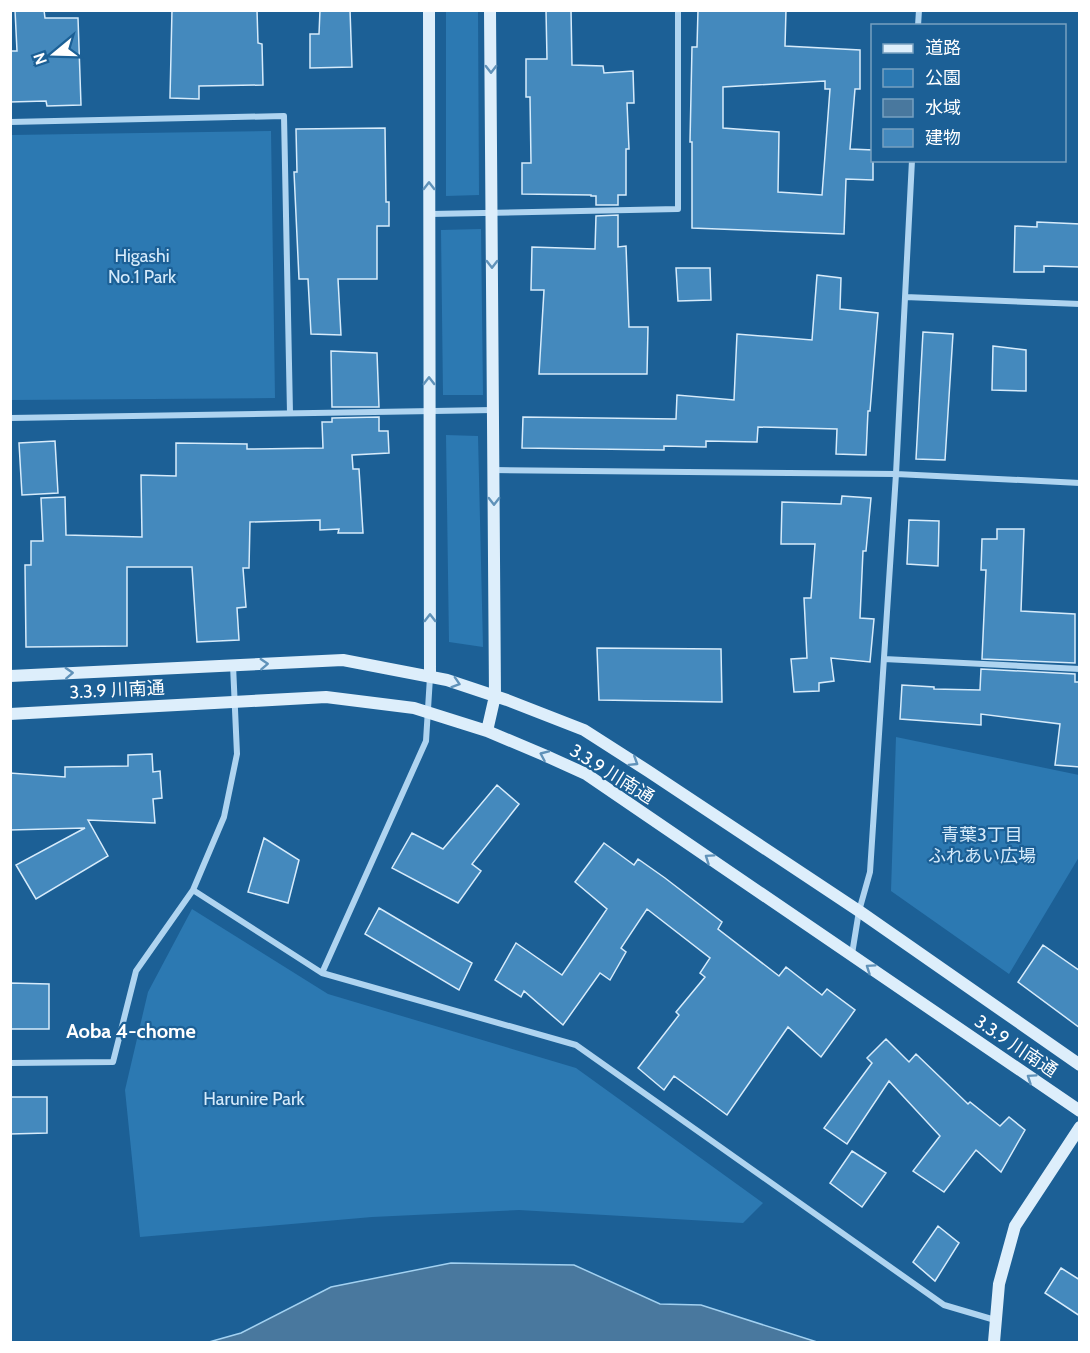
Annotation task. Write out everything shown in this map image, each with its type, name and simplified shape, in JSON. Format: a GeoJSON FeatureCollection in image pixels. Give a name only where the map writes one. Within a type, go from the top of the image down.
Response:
{"type":"FeatureCollection","features":[{"type":"Feature","properties":{"kind":"street"},"geometry":{"type":"LineString","coordinates":[[322,973],[426,741],[426,712],[430,677],[429,10]]}},
{"type":"Feature","properties":{"kind":"street"},"geometry":{"type":"LineString","coordinates":[[487,731],[495,696],[490,10]]}},
{"type":"Feature","properties":{"kind":"street"},"geometry":{"type":"LineString","coordinates":[[429,214],[678,209],[678,10]]}},
{"type":"Feature","properties":{"kind":"street"},"geometry":{"type":"LineString","coordinates":[[10,122],[284,116],[290,414]]}},
{"type":"Feature","properties":{"kind":"street"},"geometry":{"type":"LineString","coordinates":[[852,955],[859,911],[870,872],[896,474],[912,162]]}},
{"type":"Feature","properties":{"kind":"street"},"geometry":{"type":"LineString","coordinates":[[905,297],[1080,304]]}},
{"type":"Feature","properties":{"kind":"street"},"geometry":{"type":"LineString","coordinates":[[10,418],[493,410]]}},
{"type":"Feature","properties":{"kind":"street"},"geometry":{"type":"LineString","coordinates":[[494,470],[896,474],[1080,483]]}},
{"type":"Feature","properties":{"kind":"street"},"geometry":{"type":"LineString","coordinates":[[884,658],[1080,669]]}},
{"type":"Feature","properties":{"kind":"street","name":"3.3.9 川南通"},"geometry":{"type":"LineString","coordinates":[[10,676],[343,660],[447,680],[495,696],[584,730],[859,911],[1080,1065]]}},
{"type":"Feature","properties":{"kind":"street"},"geometry":{"type":"LineString","coordinates":[[10,1064],[113,1062],[136,971],[193,890],[224,817],[237,754],[233,665]]}},
{"type":"Feature","properties":{"kind":"street","name":"3.3.9 川南通"},"geometry":{"type":"LineString","coordinates":[[10,714],[326,697],[414,708],[487,731],[586,774],[1080,1111]]}},
{"type":"Feature","properties":{"kind":"street"},"geometry":{"type":"LineString","coordinates":[[193,890],[322,973],[576,1045],[944,1305],[996,1320]]}},
{"type":"Feature","properties":{"kind":"street"},"geometry":{"type":"LineString","coordinates":[[994,1342],[999,1284],[1015,1226],[1080,1127]]}},
{"type":"Feature","properties":{"kind":"green space"},"geometry":{"type":"Polygon","coordinates":[[[446,11],[478,11],[479,195],[446,196],[446,11]]]}},
{"type":"Feature","properties":{"kind":"green space","name":"Higashi No.1 Park"},"geometry":{"type":"Polygon","coordinates":[[[271,131],[275,398],[11,400],[11,135],[271,131]]]}},
{"type":"Feature","properties":{"kind":"green space"},"geometry":{"type":"Polygon","coordinates":[[[481,229],[483,395],[443,395],[441,230],[481,229]]]}},
{"type":"Feature","properties":{"kind":"green space"},"geometry":{"type":"Polygon","coordinates":[[[446,435],[478,436],[483,647],[449,642],[446,435]]]}},
{"type":"Feature","properties":{"kind":"green space","name":"青葉3丁目 ふれあい広場"},"geometry":{"type":"Polygon","coordinates":[[[896,737],[1079,775],[1079,857],[1009,974],[891,891],[896,737]]]}},
{"type":"Feature","properties":{"kind":"green space","name":"Harunire Park"},"geometry":{"type":"Polygon","coordinates":[[[192,909],[328,994],[576,1068],[763,1203],[743,1223],[519,1210],[372,1217],[140,1237],[125,1090],[148,992],[192,909]]]}},
{"type":"Feature","properties":{"kind":"water"},"geometry":{"type":"Polygon","coordinates":[[[451,1263],[574,1265],[660,1304],[701,1305],[817,1342],[209,1342],[241,1333],[331,1287],[451,1263]]]}},
{"type":"Feature","properties":{"kind":"building"},"geometry":{"type":"Polygon","coordinates":[[[15,10],[44,10],[45,18],[78,18],[81,105],[47,106],[46,101],[10,102],[10,51],[17,51],[15,10]]]}},
{"type":"Feature","properties":{"kind":"building"},"geometry":{"type":"Polygon","coordinates":[[[172,10],[257,10],[258,43],[262,44],[263,85],[199,86],[199,99],[170,98],[172,10]]]}},
{"type":"Feature","properties":{"kind":"building"},"geometry":{"type":"Polygon","coordinates":[[[320,10],[350,10],[352,67],[310,68],[310,34],[319,34],[320,10]]]}},
{"type":"Feature","properties":{"kind":"building"},"geometry":{"type":"Polygon","coordinates":[[[546,10],[571,10],[572,65],[603,66],[604,73],[633,71],[634,103],[627,103],[629,149],[626,149],[626,195],[618,195],[618,205],[596,205],[596,196],[591,195],[522,194],[522,163],[531,163],[530,97],[526,97],[526,59],[547,59],[546,10]]]}},
{"type":"Feature","properties":{"kind":"building"},"geometry":{"type":"Polygon","coordinates":[[[698,10],[786,10],[785,46],[860,50],[860,89],[855,89],[850,149],[871,150],[873,180],[846,179],[844,234],[692,228],[692,142],[690,142],[692,47],[697,47],[698,10]],[[825,81],[723,87],[723,128],[779,132],[778,192],[822,195],[830,89],[825,89],[825,81]]]}},
{"type":"Feature","properties":{"kind":"building"},"geometry":{"type":"Polygon","coordinates":[[[385,128],[386,202],[389,202],[389,226],[377,226],[377,279],[338,279],[341,335],[311,334],[308,279],[299,279],[294,172],[297,172],[296,129],[385,128]]]}},
{"type":"Feature","properties":{"kind":"building"},"geometry":{"type":"Polygon","coordinates":[[[618,215],[618,247],[626,246],[629,327],[648,327],[647,374],[539,374],[544,290],[531,290],[532,247],[595,249],[596,216],[618,215]]]}},
{"type":"Feature","properties":{"kind":"building"},"geometry":{"type":"Polygon","coordinates":[[[1037,222],[1080,224],[1080,267],[1044,266],[1044,272],[1014,272],[1015,226],[1037,227],[1037,222]]]}},
{"type":"Feature","properties":{"kind":"building"},"geometry":{"type":"Polygon","coordinates":[[[676,268],[710,268],[711,300],[678,301],[676,268]]]}},
{"type":"Feature","properties":{"kind":"building"},"geometry":{"type":"Polygon","coordinates":[[[817,275],[841,278],[840,309],[878,313],[866,455],[836,454],[837,429],[758,427],[757,442],[706,441],[706,447],[664,446],[664,450],[522,448],[523,417],[676,419],[677,395],[734,400],[737,334],[812,340],[817,275]]]}},
{"type":"Feature","properties":{"kind":"building"},"geometry":{"type":"Polygon","coordinates":[[[923,332],[953,334],[945,460],[916,459],[923,332]]]}},
{"type":"Feature","properties":{"kind":"building"},"geometry":{"type":"Polygon","coordinates":[[[993,346],[1026,350],[1026,391],[992,390],[993,346]]]}},
{"type":"Feature","properties":{"kind":"building"},"geometry":{"type":"Polygon","coordinates":[[[331,351],[377,353],[379,407],[332,407],[331,351]]]}},
{"type":"Feature","properties":{"kind":"building"},"geometry":{"type":"Polygon","coordinates":[[[379,417],[379,431],[388,431],[389,453],[352,455],[353,469],[359,469],[363,533],[338,533],[339,529],[320,530],[320,520],[250,522],[249,568],[243,568],[246,607],[237,608],[239,640],[197,642],[192,567],[127,567],[127,646],[26,647],[25,565],[31,565],[31,541],[43,541],[41,498],[65,497],[66,535],[142,537],[141,475],[176,476],[176,443],[247,444],[247,449],[323,448],[322,422],[332,422],[332,418],[379,417]]]}},
{"type":"Feature","properties":{"kind":"building"},"geometry":{"type":"Polygon","coordinates":[[[55,441],[58,493],[22,495],[19,443],[55,441]]]}},
{"type":"Feature","properties":{"kind":"building"},"geometry":{"type":"Polygon","coordinates":[[[842,496],[871,498],[866,551],[863,551],[860,618],[874,619],[870,662],[831,658],[834,681],[819,683],[819,691],[794,692],[791,659],[807,658],[804,598],[811,598],[815,544],[781,544],[782,502],[841,504],[842,496]]]}},
{"type":"Feature","properties":{"kind":"building"},"geometry":{"type":"Polygon","coordinates":[[[909,520],[939,521],[938,566],[907,564],[909,520]]]}},
{"type":"Feature","properties":{"kind":"building"},"geometry":{"type":"Polygon","coordinates":[[[997,529],[1024,529],[1021,611],[1075,614],[1075,663],[982,659],[986,570],[981,570],[982,539],[997,539],[997,529]]]}},
{"type":"Feature","properties":{"kind":"building"},"geometry":{"type":"Polygon","coordinates":[[[597,648],[721,649],[722,702],[599,700],[597,648]]]}},
{"type":"Feature","properties":{"kind":"building"},"geometry":{"type":"Polygon","coordinates":[[[981,669],[1075,674],[1075,682],[1080,682],[1080,767],[1055,765],[1060,724],[981,714],[981,725],[900,719],[902,685],[934,687],[934,689],[980,690],[981,669]]]}},
{"type":"Feature","properties":{"kind":"building"},"geometry":{"type":"Polygon","coordinates":[[[152,754],[153,772],[160,771],[162,798],[153,799],[155,823],[88,820],[108,856],[36,899],[16,865],[85,828],[10,830],[10,773],[65,777],[65,767],[128,766],[128,755],[152,754]]]}},
{"type":"Feature","properties":{"kind":"building"},"geometry":{"type":"Polygon","coordinates":[[[497,785],[519,804],[472,864],[481,871],[458,903],[392,868],[412,833],[443,849],[497,785]]]}},
{"type":"Feature","properties":{"kind":"building"},"geometry":{"type":"Polygon","coordinates":[[[264,838],[299,860],[288,903],[248,892],[264,838]]]}},
{"type":"Feature","properties":{"kind":"building"},"geometry":{"type":"Polygon","coordinates":[[[604,843],[634,865],[638,859],[665,878],[722,922],[718,929],[779,976],[786,967],[822,995],[827,989],[855,1010],[821,1057],[788,1027],[727,1115],[674,1076],[664,1090],[638,1068],[679,1015],[676,1012],[705,977],[700,973],[710,958],[647,909],[621,948],[626,952],[610,980],[600,973],[563,1025],[524,991],[521,997],[495,980],[516,943],[562,975],[607,909],[575,882],[604,843]]]}},
{"type":"Feature","properties":{"kind":"building"},"geometry":{"type":"Polygon","coordinates":[[[379,908],[472,963],[459,990],[365,934],[379,908]]]}},
{"type":"Feature","properties":{"kind":"building"},"geometry":{"type":"Polygon","coordinates":[[[1043,945],[1080,971],[1080,1028],[1018,982],[1043,945]]]}},
{"type":"Feature","properties":{"kind":"building"},"geometry":{"type":"Polygon","coordinates":[[[10,983],[49,984],[49,1029],[11,1029],[10,983]]]}},
{"type":"Feature","properties":{"kind":"building"},"geometry":{"type":"Polygon","coordinates":[[[886,1039],[909,1062],[916,1054],[968,1104],[970,1102],[1000,1126],[1009,1117],[1025,1130],[1001,1172],[976,1150],[944,1192],[913,1171],[940,1136],[889,1081],[847,1144],[824,1128],[872,1063],[867,1058],[886,1039]]]}},
{"type":"Feature","properties":{"kind":"building"},"geometry":{"type":"Polygon","coordinates":[[[10,1097],[47,1097],[47,1133],[10,1134],[10,1097]]]}},
{"type":"Feature","properties":{"kind":"building"},"geometry":{"type":"Polygon","coordinates":[[[852,1151],[886,1173],[862,1207],[830,1183],[852,1151]]]}},
{"type":"Feature","properties":{"kind":"building"},"geometry":{"type":"Polygon","coordinates":[[[938,1226],[959,1243],[935,1281],[913,1262],[938,1226]]]}},
{"type":"Feature","properties":{"kind":"building"},"geometry":{"type":"Polygon","coordinates":[[[1061,1268],[1080,1280],[1080,1316],[1045,1293],[1061,1268]]]}},
{"type":"Feature","properties":{"kind":"district","name":"Aoba 4-chome"},"geometry":{"type":"Point","coordinates":[131,1031]}}]}
